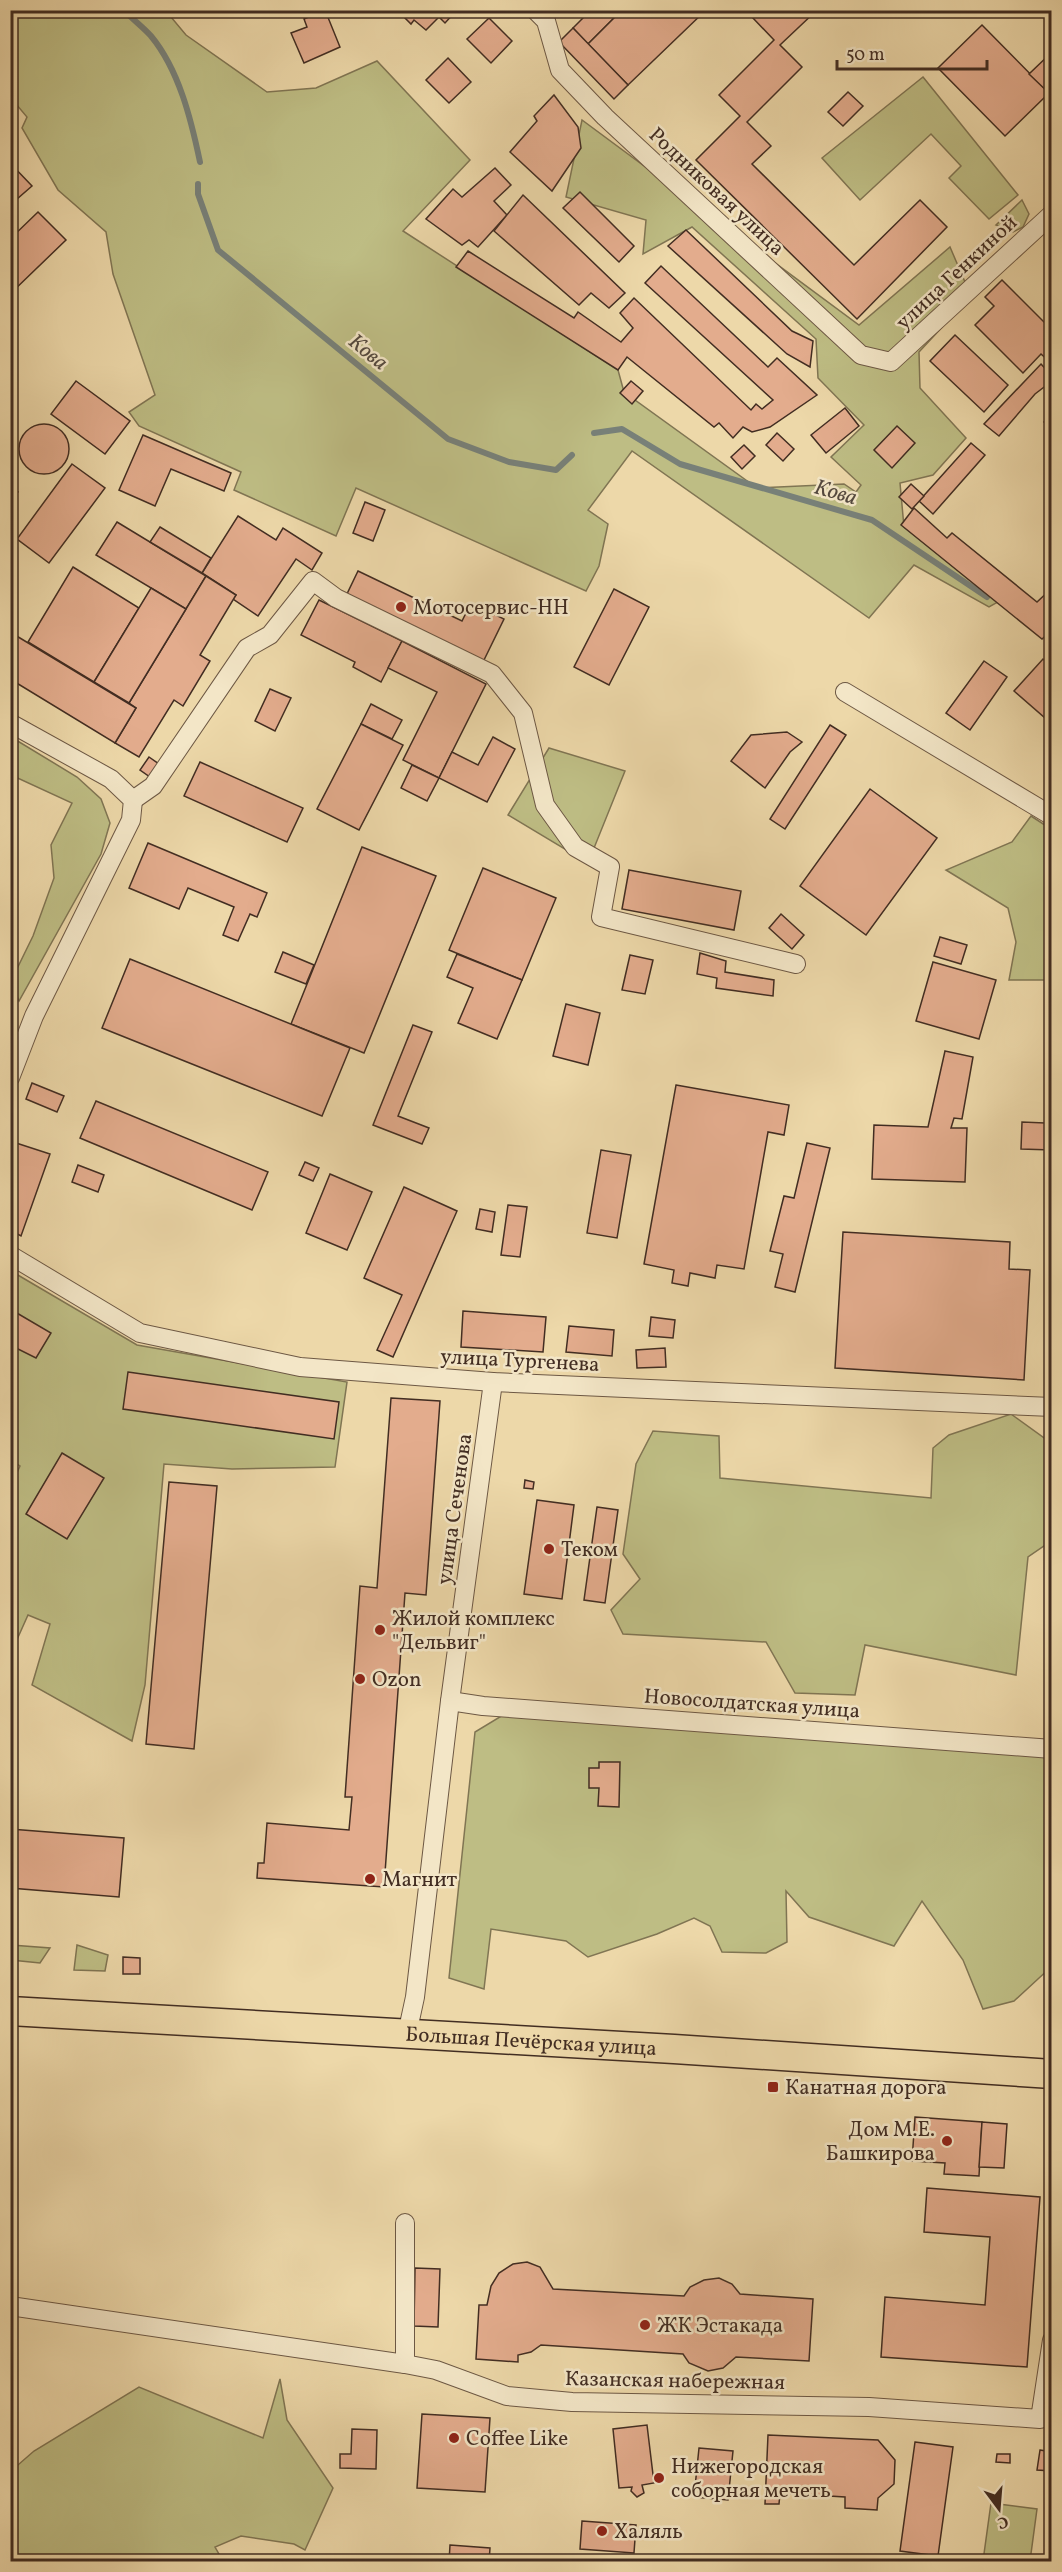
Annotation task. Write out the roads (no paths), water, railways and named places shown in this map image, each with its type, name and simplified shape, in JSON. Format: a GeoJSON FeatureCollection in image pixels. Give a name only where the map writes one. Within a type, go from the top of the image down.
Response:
{"type":"FeatureCollection","features":[{"type":"Feature","properties":{"kind":"main road","name":"Большая Печёрская улица"},"geometry":{"type":"LineString","coordinates":[[10,2011],[1052,2074]]}},
{"type":"Feature","properties":{"kind":"street","name":"Родниковая улица"},"geometry":{"type":"LineString","coordinates":[[547,14],[560,70],[605,117],[861,355],[891,362]]}},
{"type":"Feature","properties":{"kind":"street","name":"улица Генкиной"},"geometry":{"type":"LineString","coordinates":[[891,362],[1052,214]]}},
{"type":"Feature","properties":{"kind":"street"},"geometry":{"type":"LineString","coordinates":[[10,1078],[34,1016],[131,820],[133,800],[153,786],[248,648],[270,635],[313,581],[336,598],[492,674],[523,714],[545,805],[575,847],[610,867],[601,917],[796,964]]}},
{"type":"Feature","properties":{"kind":"street"},"geometry":{"type":"LineString","coordinates":[[845,692],[1052,816]]}},
{"type":"Feature","properties":{"kind":"street"},"geometry":{"type":"LineString","coordinates":[[10,723],[111,779],[133,800]]}},
{"type":"Feature","properties":{"kind":"street","name":"улица Тургенева"},"geometry":{"type":"LineString","coordinates":[[10,1255],[140,1333],[300,1367],[494,1382],[1052,1407]]}},
{"type":"Feature","properties":{"kind":"street","name":"улица Сеченова"},"geometry":{"type":"LineString","coordinates":[[406,2034],[416,1997],[450,1701],[494,1382]]}},
{"type":"Feature","properties":{"kind":"street","name":"Новосолдатская улица"},"geometry":{"type":"LineString","coordinates":[[450,1701],[483,1706],[1052,1749]]}},
{"type":"Feature","properties":{"kind":"street"},"geometry":{"type":"LineString","coordinates":[[10,2306],[405,2364],[405,2223]]}},
{"type":"Feature","properties":{"kind":"street","name":"Казанская набережная"},"geometry":{"type":"LineString","coordinates":[[405,2364],[436,2370],[507,2396],[572,2402],[869,2407],[1040,2418],[1052,2340]]}},
{"type":"Feature","properties":{"kind":"waterway","name":"Кова"},"geometry":{"type":"LineString","coordinates":[[124,10],[151,36],[169,64],[183,96],[200,162]]}},
{"type":"Feature","properties":{"kind":"waterway","name":"Кова"},"geometry":{"type":"LineString","coordinates":[[198,184],[198,194],[218,250],[448,439],[509,462],[556,470],[572,455]]}},
{"type":"Feature","properties":{"kind":"waterway","name":"Кова"},"geometry":{"type":"LineString","coordinates":[[594,433],[622,429],[680,464],[872,520],[987,597]]}},
{"type":"Feature","properties":{"kind":"place","name":"Мотосервис-НН"},"geometry":{"type":"Point","coordinates":[401,607]}},
{"type":"Feature","properties":{"kind":"place","name":"Теком"},"geometry":{"type":"Point","coordinates":[549,1549]}},
{"type":"Feature","properties":{"kind":"place","name":"Жилой комплекс \"Дельвиг\""},"geometry":{"type":"Point","coordinates":[380,1630]}},
{"type":"Feature","properties":{"kind":"place","name":"Ozon"},"geometry":{"type":"Point","coordinates":[360,1679]}},
{"type":"Feature","properties":{"kind":"place","name":"Магнит"},"geometry":{"type":"Point","coordinates":[370,1879]}},
{"type":"Feature","properties":{"kind":"place","name":"Канатная дорога"},"geometry":{"type":"Point","coordinates":[773,2087]}},
{"type":"Feature","properties":{"kind":"place","name":"Дом М.Е. Башкирова"},"geometry":{"type":"Point","coordinates":[947,2141]}},
{"type":"Feature","properties":{"kind":"place","name":"ЖК Эстакада"},"geometry":{"type":"Point","coordinates":[645,2325]}},
{"type":"Feature","properties":{"kind":"place","name":"Coffee Like"},"geometry":{"type":"Point","coordinates":[454,2438]}},
{"type":"Feature","properties":{"kind":"place","name":"Нижегородская соборная мечеть"},"geometry":{"type":"Point","coordinates":[659,2478]}},
{"type":"Feature","properties":{"kind":"place","name":"Халяль"},"geometry":{"type":"Point","coordinates":[602,2531]}}]}
